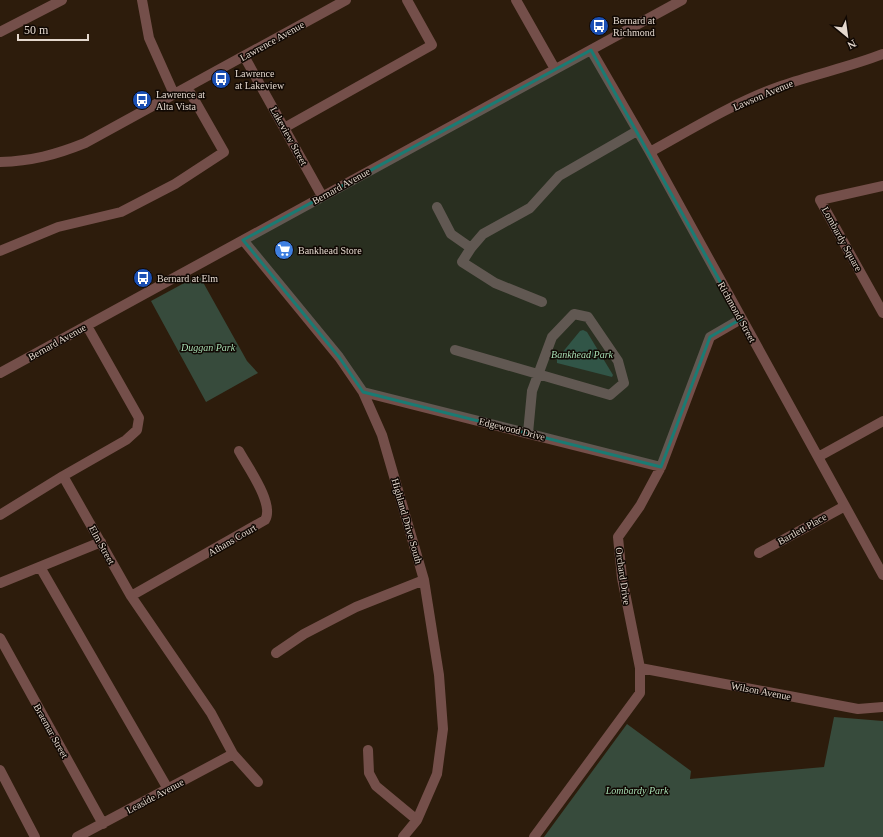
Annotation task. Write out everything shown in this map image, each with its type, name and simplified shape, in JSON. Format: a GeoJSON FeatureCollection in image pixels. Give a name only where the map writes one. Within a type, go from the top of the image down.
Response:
{"type":"FeatureCollection","features":[{"type":"Feature","properties":{"kind":"street"},"geometry":{"type":"LineString","coordinates":[[0,32],[62,0]]}},
{"type":"Feature","properties":{"kind":"street"},"geometry":{"type":"LineString","coordinates":[[142,0],[149,38],[174,94]]}},
{"type":"Feature","properties":{"kind":"street","name":"Lawrence Avenue"},"geometry":{"type":"LineString","coordinates":[[0,162],[27,161],[57,154],[85,143],[346,0]]}},
{"type":"Feature","properties":{"kind":"street"},"geometry":{"type":"LineString","coordinates":[[284,128],[432,45],[407,0]]}},
{"type":"Feature","properties":{"kind":"street"},"geometry":{"type":"LineString","coordinates":[[516,0],[555,69]]}},
{"type":"Feature","properties":{"kind":"street","name":"Bernard Avenue"},"geometry":{"type":"LineString","coordinates":[[0,373],[682,0]]}},
{"type":"Feature","properties":{"kind":"street","name":"Richmond Street"},"geometry":{"type":"LineString","coordinates":[[590,50],[650,152],[883,575]]}},
{"type":"Feature","properties":{"kind":"street","name":"Lawson Avenue"},"geometry":{"type":"LineString","coordinates":[[650,152],[761,94],[781,86],[856,64],[883,54]]}},
{"type":"Feature","properties":{"kind":"street","name":"Lakeview Street"},"geometry":{"type":"LineString","coordinates":[[244,56],[322,196]]}},
{"type":"Feature","properties":{"kind":"street"},"geometry":{"type":"LineString","coordinates":[[0,251],[58,227],[121,212],[175,184],[224,152],[187,87]]}},
{"type":"Feature","properties":{"kind":"street"},"geometry":{"type":"LineString","coordinates":[[542,302],[495,284],[462,262],[483,234],[530,208],[559,176],[637,131]]}},
{"type":"Feature","properties":{"kind":"street","name":"Lombardy Square"},"geometry":{"type":"LineString","coordinates":[[883,186],[820,200],[883,313]]}},
{"type":"Feature","properties":{"kind":"street"},"geometry":{"type":"LineString","coordinates":[[437,207],[451,234],[471,248]]}},
{"type":"Feature","properties":{"kind":"street","name":"Highland Drive South"},"geometry":{"type":"LineString","coordinates":[[243,240],[339,357],[363,392],[382,435],[424,580],[439,675],[443,729],[438,774],[417,820],[403,837]]}},
{"type":"Feature","properties":{"kind":"street"},"geometry":{"type":"LineString","coordinates":[[455,350],[539,374],[610,395],[624,383],[618,361],[588,316],[574,314],[552,337],[539,374],[532,391],[528,433]]}},
{"type":"Feature","properties":{"kind":"street","name":"Orchard Drive"},"geometry":{"type":"LineString","coordinates":[[534,837],[640,693],[640,668],[622,578],[618,537],[640,506],[661,467],[710,337],[741,319]]}},
{"type":"Feature","properties":{"kind":"street"},"geometry":{"type":"LineString","coordinates":[[0,514],[126,440],[137,430],[139,418],[87,326]]}},
{"type":"Feature","properties":{"kind":"street","name":"Edgewood Drive"},"geometry":{"type":"LineString","coordinates":[[363,392],[661,467]]}},
{"type":"Feature","properties":{"kind":"street"},"geometry":{"type":"LineString","coordinates":[[818,457],[883,421]]}},
{"type":"Feature","properties":{"kind":"street","name":"Athans Court"},"geometry":{"type":"LineString","coordinates":[[131,596],[265,520],[267,502],[239,451]]}},
{"type":"Feature","properties":{"kind":"street","name":"Elm Street"},"geometry":{"type":"LineString","coordinates":[[64,476],[131,596],[211,713],[233,754],[258,782]]}},
{"type":"Feature","properties":{"kind":"street","name":"Bartlett Place"},"geometry":{"type":"LineString","coordinates":[[759,553],[845,506]]}},
{"type":"Feature","properties":{"kind":"street"},"geometry":{"type":"LineString","coordinates":[[0,583],[101,542]]}},
{"type":"Feature","properties":{"kind":"street"},"geometry":{"type":"LineString","coordinates":[[40,567],[168,789]]}},
{"type":"Feature","properties":{"kind":"street"},"geometry":{"type":"LineString","coordinates":[[276,653],[304,634],[356,607],[424,580]]}},
{"type":"Feature","properties":{"kind":"street","name":"Braemar Street"},"geometry":{"type":"LineString","coordinates":[[0,638],[103,824]]}},
{"type":"Feature","properties":{"kind":"street","name":"Wilson Avenue"},"geometry":{"type":"LineString","coordinates":[[640,668],[858,709],[883,707]]}},
{"type":"Feature","properties":{"kind":"street"},"geometry":{"type":"LineString","coordinates":[[368,750],[369,773],[376,786],[417,820]]}},
{"type":"Feature","properties":{"kind":"street","name":"Leaside Avenue"},"geometry":{"type":"LineString","coordinates":[[77,837],[233,754]]}},
{"type":"Feature","properties":{"kind":"street"},"geometry":{"type":"LineString","coordinates":[[0,770],[35,837]]}},
{"type":"Feature","properties":{"kind":"highlighted area"},"geometry":{"type":"Polygon","coordinates":[[[591,50],[741,319],[710,337],[661,467],[363,392],[339,357],[243,240],[591,50]]]}},
{"type":"Feature","properties":{"kind":"green space","name":"Duggan Park"},"geometry":{"type":"Polygon","coordinates":[[[199,275],[247,361],[258,373],[206,402],[151,301],[199,275]]]}},
{"type":"Feature","properties":{"kind":"green space","name":"Bankhead Park"},"geometry":{"type":"Polygon","coordinates":[[[583,330],[587,332],[613,375],[612,377],[557,363],[557,359],[580,331],[583,330]]]}},
{"type":"Feature","properties":{"kind":"green space","name":"Lombardy Park"},"geometry":{"type":"Polygon","coordinates":[[[834,717],[883,721],[883,837],[544,837],[627,724],[691,771],[690,779],[824,767],[834,717]]]}},
{"type":"Feature","properties":{"kind":"place","name":"Bernard at Richmond"},"geometry":{"type":"Point","coordinates":[599,26]}},
{"type":"Feature","properties":{"kind":"place","name":"Lawrence at Lakeview"},"geometry":{"type":"Point","coordinates":[221,79]}},
{"type":"Feature","properties":{"kind":"place","name":"Lawrence at Alta Vista"},"geometry":{"type":"Point","coordinates":[142,100]}},
{"type":"Feature","properties":{"kind":"place","name":"Bankhead Store"},"geometry":{"type":"Point","coordinates":[284,250]}},
{"type":"Feature","properties":{"kind":"place","name":"Bernard at Elm"},"geometry":{"type":"Point","coordinates":[143,278]}}]}
